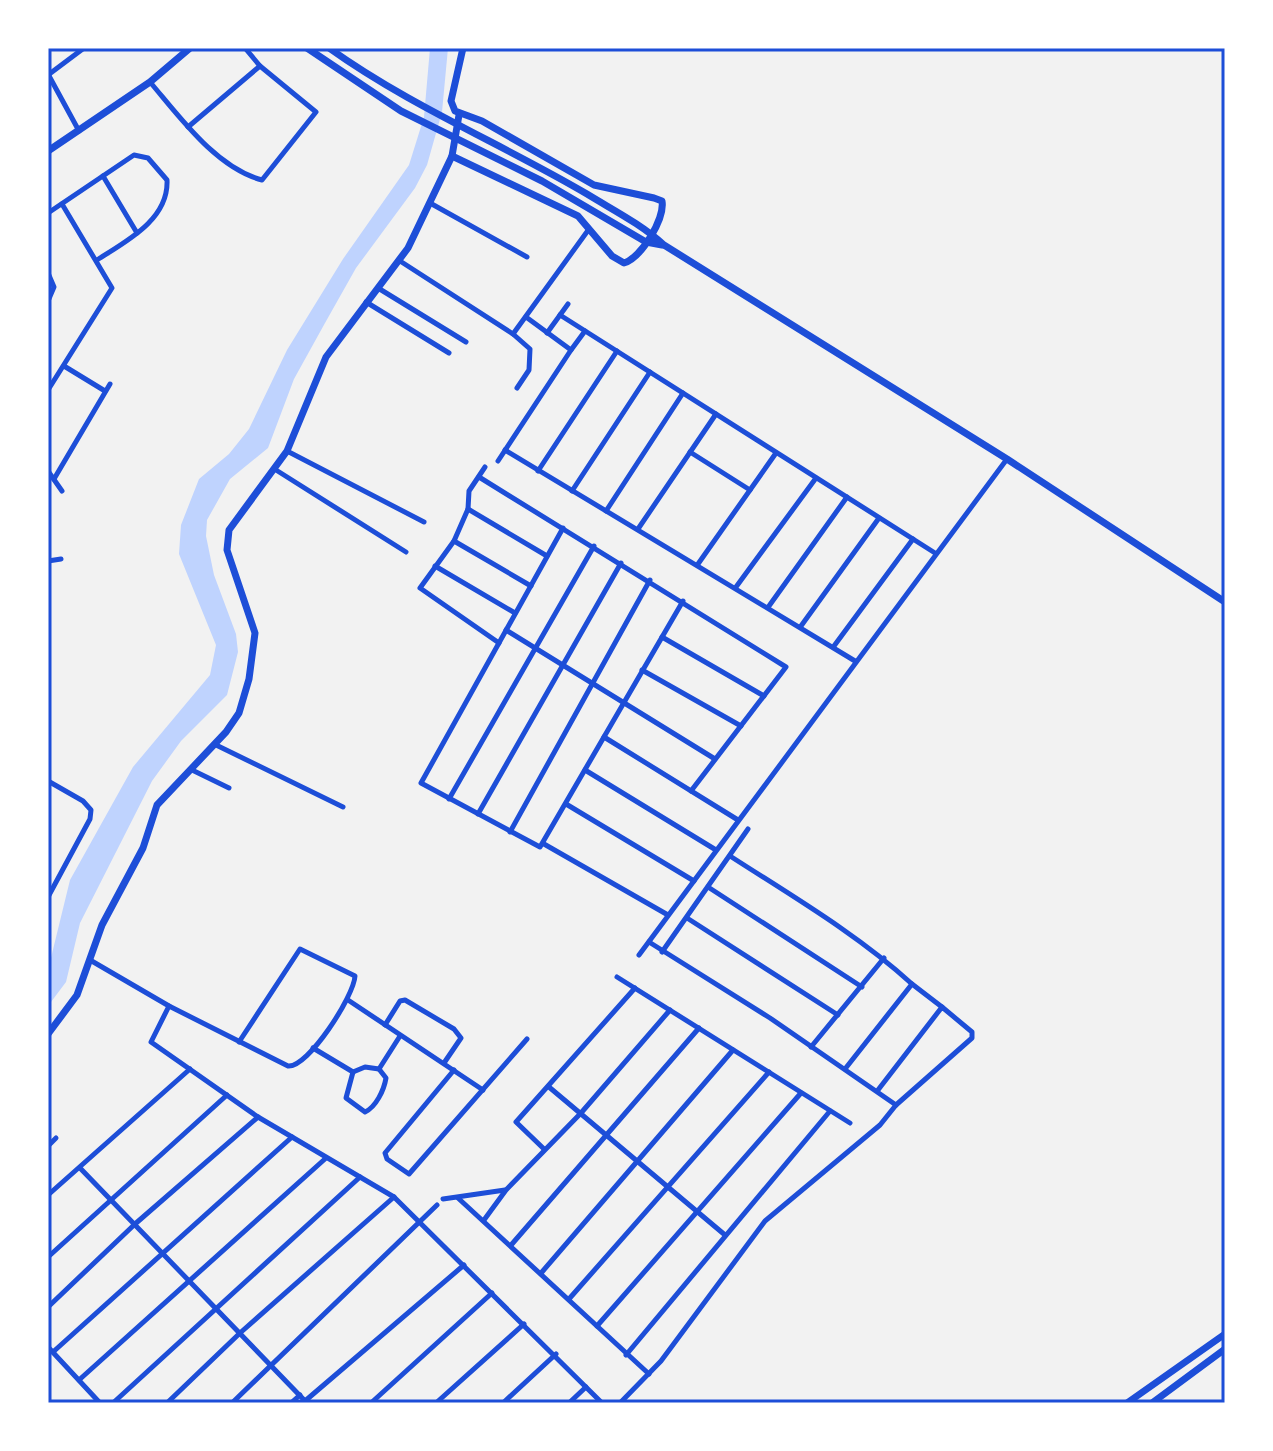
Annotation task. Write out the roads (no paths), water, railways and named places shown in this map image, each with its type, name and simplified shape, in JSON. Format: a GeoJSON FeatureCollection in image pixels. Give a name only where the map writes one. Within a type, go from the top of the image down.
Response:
{"type":"FeatureCollection","features":[{"type":"Feature","properties":{"kind":"street"},"geometry":{"type":"LineString","coordinates":[[79,131],[48,75],[84,48]]}},
{"type":"Feature","properties":{"kind":"street"},"geometry":{"type":"LineString","coordinates":[[48,151],[150,82],[190,48]]}},
{"type":"Feature","properties":{"kind":"street"},"geometry":{"type":"LineString","coordinates":[[150,82],[188,127],[226,160],[256,178],[267,176],[316,112],[260,66],[245,48]]}},
{"type":"Feature","properties":{"kind":"street"},"geometry":{"type":"LineString","coordinates":[[307,48],[401,111],[542,181],[646,242],[664,245]]}},
{"type":"Feature","properties":{"kind":"street"},"geometry":{"type":"LineString","coordinates":[[329,48],[407,98],[474,132],[651,233],[664,245],[1007,459],[1225,602]]}},
{"type":"Feature","properties":{"kind":"street"},"geometry":{"type":"LineString","coordinates":[[48,1034],[72,1006],[115,898],[143,848],[157,805],[239,713],[249,679],[255,633],[227,550],[229,530],[276,470],[287,451],[318,372],[365,302],[400,261],[452,156],[459,115],[451,101],[463,48]]}},
{"type":"Feature","properties":{"kind":"street"},"geometry":{"type":"LineString","coordinates":[[188,127],[260,66]]}},
{"type":"Feature","properties":{"kind":"street"},"geometry":{"type":"LineString","coordinates":[[452,156],[578,216],[612,256],[624,263],[633,259],[646,242],[663,208],[662,201],[594,185],[482,121],[459,115]]}},
{"type":"Feature","properties":{"kind":"street"},"geometry":{"type":"LineString","coordinates":[[48,213],[138,153],[148,158],[164,176],[167,185],[150,221],[97,260]]}},
{"type":"Feature","properties":{"kind":"street"},"geometry":{"type":"LineString","coordinates":[[103,176],[137,233]]}},
{"type":"Feature","properties":{"kind":"street"},"geometry":{"type":"LineString","coordinates":[[429,203],[527,257]]}},
{"type":"Feature","properties":{"kind":"street"},"geometry":{"type":"LineString","coordinates":[[48,390],[111,291],[111,284],[62,204]]}},
{"type":"Feature","properties":{"kind":"street"},"geometry":{"type":"LineString","coordinates":[[513,334],[590,228]]}},
{"type":"Feature","properties":{"kind":"street"},"geometry":{"type":"LineString","coordinates":[[400,261],[513,334],[530,349],[529,370],[517,388]]}},
{"type":"Feature","properties":{"kind":"street"},"geometry":{"type":"LineString","coordinates":[[48,273],[54,287],[48,301]]}},
{"type":"Feature","properties":{"kind":"street"},"geometry":{"type":"LineString","coordinates":[[377,287],[466,342]]}},
{"type":"Feature","properties":{"kind":"street"},"geometry":{"type":"LineString","coordinates":[[365,302],[449,353]]}},
{"type":"Feature","properties":{"kind":"street"},"geometry":{"type":"LineString","coordinates":[[547,333],[568,304]]}},
{"type":"Feature","properties":{"kind":"street"},"geometry":{"type":"LineString","coordinates":[[560,315],[935,553]]}},
{"type":"Feature","properties":{"kind":"street"},"geometry":{"type":"LineString","coordinates":[[526,317],[571,350]]}},
{"type":"Feature","properties":{"kind":"street"},"geometry":{"type":"LineString","coordinates":[[498,461],[585,331]]}},
{"type":"Feature","properties":{"kind":"street"},"geometry":{"type":"LineString","coordinates":[[538,471],[617,351]]}},
{"type":"Feature","properties":{"kind":"street"},"geometry":{"type":"LineString","coordinates":[[64,366],[105,391]]}},
{"type":"Feature","properties":{"kind":"street"},"geometry":{"type":"LineString","coordinates":[[572,491],[650,372]]}},
{"type":"Feature","properties":{"kind":"street"},"geometry":{"type":"LineString","coordinates":[[54,479],[110,384]]}},
{"type":"Feature","properties":{"kind":"street"},"geometry":{"type":"LineString","coordinates":[[606,511],[683,393]]}},
{"type":"Feature","properties":{"kind":"street"},"geometry":{"type":"LineString","coordinates":[[638,529],[716,414]]}},
{"type":"Feature","properties":{"kind":"street"},"geometry":{"type":"LineString","coordinates":[[505,450],[769,606],[855,661]]}},
{"type":"Feature","properties":{"kind":"street"},"geometry":{"type":"LineString","coordinates":[[287,451],[424,522]]}},
{"type":"Feature","properties":{"kind":"street"},"geometry":{"type":"LineString","coordinates":[[690,452],[750,490]]}},
{"type":"Feature","properties":{"kind":"street"},"geometry":{"type":"LineString","coordinates":[[698,564],[776,453]]}},
{"type":"Feature","properties":{"kind":"street"},"geometry":{"type":"LineString","coordinates":[[639,955],[1007,459]]}},
{"type":"Feature","properties":{"kind":"street"},"geometry":{"type":"LineString","coordinates":[[485,467],[469,491],[468,509],[454,541],[421,585],[421,591],[499,643]]}},
{"type":"Feature","properties":{"kind":"street"},"geometry":{"type":"LineString","coordinates":[[276,470],[406,552]]}},
{"type":"Feature","properties":{"kind":"street"},"geometry":{"type":"LineString","coordinates":[[48,471],[62,491]]}},
{"type":"Feature","properties":{"kind":"street"},"geometry":{"type":"LineString","coordinates":[[479,477],[650,580],[786,667],[691,791]]}},
{"type":"Feature","properties":{"kind":"street"},"geometry":{"type":"LineString","coordinates":[[736,587],[816,478]]}},
{"type":"Feature","properties":{"kind":"street"},"geometry":{"type":"LineString","coordinates":[[769,606],[847,497]]}},
{"type":"Feature","properties":{"kind":"street"},"geometry":{"type":"LineString","coordinates":[[468,509],[547,556]]}},
{"type":"Feature","properties":{"kind":"street"},"geometry":{"type":"LineString","coordinates":[[801,626],[879,518]]}},
{"type":"Feature","properties":{"kind":"street"},"geometry":{"type":"LineString","coordinates":[[563,528],[421,783],[537,848],[544,844],[683,601]]}},
{"type":"Feature","properties":{"kind":"street"},"geometry":{"type":"LineString","coordinates":[[834,646],[913,539]]}},
{"type":"Feature","properties":{"kind":"street"},"geometry":{"type":"LineString","coordinates":[[454,541],[531,586]]}},
{"type":"Feature","properties":{"kind":"street"},"geometry":{"type":"LineString","coordinates":[[449,799],[594,546]]}},
{"type":"Feature","properties":{"kind":"street"},"geometry":{"type":"LineString","coordinates":[[48,561],[61,559]]}},
{"type":"Feature","properties":{"kind":"street"},"geometry":{"type":"LineString","coordinates":[[478,814],[621,563]]}},
{"type":"Feature","properties":{"kind":"street"},"geometry":{"type":"LineString","coordinates":[[435,566],[515,613]]}},
{"type":"Feature","properties":{"kind":"street"},"geometry":{"type":"LineString","coordinates":[[510,832],[650,580]]}},
{"type":"Feature","properties":{"kind":"street"},"geometry":{"type":"LineString","coordinates":[[506,630],[560,667],[715,759]]}},
{"type":"Feature","properties":{"kind":"street"},"geometry":{"type":"LineString","coordinates":[[662,637],[764,696]]}},
{"type":"Feature","properties":{"kind":"street"},"geometry":{"type":"LineString","coordinates":[[642,670],[741,726]]}},
{"type":"Feature","properties":{"kind":"street"},"geometry":{"type":"LineString","coordinates":[[604,737],[738,820]]}},
{"type":"Feature","properties":{"kind":"street"},"geometry":{"type":"LineString","coordinates":[[214,743],[343,807]]}},
{"type":"Feature","properties":{"kind":"street"},"geometry":{"type":"LineString","coordinates":[[189,768],[229,788]]}},
{"type":"Feature","properties":{"kind":"street"},"geometry":{"type":"LineString","coordinates":[[585,770],[716,850]]}},
{"type":"Feature","properties":{"kind":"street"},"geometry":{"type":"LineString","coordinates":[[48,781],[83,801],[91,810],[90,819],[48,897]]}},
{"type":"Feature","properties":{"kind":"street"},"geometry":{"type":"LineString","coordinates":[[566,804],[694,881]]}},
{"type":"Feature","properties":{"kind":"street"},"geometry":{"type":"LineString","coordinates":[[662,952],[748,829]]}},
{"type":"Feature","properties":{"kind":"street"},"geometry":{"type":"LineString","coordinates":[[544,844],[668,915]]}},
{"type":"Feature","properties":{"kind":"street"},"geometry":{"type":"LineString","coordinates":[[620,1403],[649,1374],[765,1221],[880,1125],[896,1105],[972,1038],[969,1028],[884,958],[730,856]]}},
{"type":"Feature","properties":{"kind":"street"},"geometry":{"type":"LineString","coordinates":[[708,887],[862,987]]}},
{"type":"Feature","properties":{"kind":"street"},"geometry":{"type":"LineString","coordinates":[[687,918],[838,1015]]}},
{"type":"Feature","properties":{"kind":"street"},"geometry":{"type":"LineString","coordinates":[[649,942],[878,1090],[896,1105]]}},
{"type":"Feature","properties":{"kind":"street"},"geometry":{"type":"LineString","coordinates":[[90,960],[169,1006],[239,1042],[294,1067],[300,1065],[348,1000],[355,976],[300,949],[239,1042]]}},
{"type":"Feature","properties":{"kind":"street"},"geometry":{"type":"LineString","coordinates":[[811,1047],[884,958]]}},
{"type":"Feature","properties":{"kind":"street"},"geometry":{"type":"LineString","coordinates":[[617,977],[850,1123]]}},
{"type":"Feature","properties":{"kind":"street"},"geometry":{"type":"LineString","coordinates":[[845,1069],[912,984]]}},
{"type":"Feature","properties":{"kind":"street"},"geometry":{"type":"LineString","coordinates":[[544,1149],[516,1122],[635,988]]}},
{"type":"Feature","properties":{"kind":"street"},"geometry":{"type":"LineString","coordinates":[[348,1000],[483,1090]]}},
{"type":"Feature","properties":{"kind":"street"},"geometry":{"type":"LineString","coordinates":[[385,1025],[400,1001],[405,1000],[454,1029],[461,1038],[444,1063]]}},
{"type":"Feature","properties":{"kind":"street"},"geometry":{"type":"LineString","coordinates":[[169,1006],[151,1042],[258,1117],[394,1197],[556,1354],[602,1403]]}},
{"type":"Feature","properties":{"kind":"street"},"geometry":{"type":"LineString","coordinates":[[878,1090],[942,1007]]}},
{"type":"Feature","properties":{"kind":"street"},"geometry":{"type":"LineString","coordinates":[[484,1220],[506,1190],[581,1113],[670,1010]]}},
{"type":"Feature","properties":{"kind":"street"},"geometry":{"type":"LineString","coordinates":[[512,1244],[608,1137],[699,1028]]}},
{"type":"Feature","properties":{"kind":"street"},"geometry":{"type":"LineString","coordinates":[[379,1069],[400,1036]]}},
{"type":"Feature","properties":{"kind":"street"},"geometry":{"type":"LineString","coordinates":[[454,1070],[385,1153],[387,1159],[409,1174],[527,1039]]}},
{"type":"Feature","properties":{"kind":"street"},"geometry":{"type":"LineString","coordinates":[[313,1048],[353,1072]]}},
{"type":"Feature","properties":{"kind":"street"},"geometry":{"type":"LineString","coordinates":[[542,1272],[733,1050]]}},
{"type":"Feature","properties":{"kind":"street"},"geometry":{"type":"LineString","coordinates":[[365,1067],[379,1069],[386,1078],[373,1106],[365,1112],[346,1098],[353,1072],[365,1067]]}},
{"type":"Feature","properties":{"kind":"street"},"geometry":{"type":"LineString","coordinates":[[48,1195],[190,1069]]}},
{"type":"Feature","properties":{"kind":"street"},"geometry":{"type":"LineString","coordinates":[[569,1299],[769,1072]]}},
{"type":"Feature","properties":{"kind":"street"},"geometry":{"type":"LineString","coordinates":[[549,1087],[725,1235]]}},
{"type":"Feature","properties":{"kind":"street"},"geometry":{"type":"LineString","coordinates":[[597,1326],[801,1093]]}},
{"type":"Feature","properties":{"kind":"street"},"geometry":{"type":"LineString","coordinates":[[48,1257],[227,1095]]}},
{"type":"Feature","properties":{"kind":"street"},"geometry":{"type":"LineString","coordinates":[[626,1355],[830,1111]]}},
{"type":"Feature","properties":{"kind":"street"},"geometry":{"type":"LineString","coordinates":[[48,1307],[135,1224],[258,1117]]}},
{"type":"Feature","properties":{"kind":"street"},"geometry":{"type":"LineString","coordinates":[[100,1403],[50,1349],[292,1137]]}},
{"type":"Feature","properties":{"kind":"street"},"geometry":{"type":"LineString","coordinates":[[48,1146],[56,1138]]}},
{"type":"Feature","properties":{"kind":"street"},"geometry":{"type":"LineString","coordinates":[[79,1380],[326,1158]]}},
{"type":"Feature","properties":{"kind":"street"},"geometry":{"type":"LineString","coordinates":[[80,1168],[306,1402],[464,1265]]}},
{"type":"Feature","properties":{"kind":"street"},"geometry":{"type":"LineString","coordinates":[[113,1403],[360,1177]]}},
{"type":"Feature","properties":{"kind":"street"},"geometry":{"type":"LineString","coordinates":[[443,1199],[506,1190]]}},
{"type":"Feature","properties":{"kind":"street"},"geometry":{"type":"LineString","coordinates":[[167,1403],[240,1333],[394,1197]]}},
{"type":"Feature","properties":{"kind":"street"},"geometry":{"type":"LineString","coordinates":[[458,1198],[512,1244],[649,1374]]}},
{"type":"Feature","properties":{"kind":"street"},"geometry":{"type":"LineString","coordinates":[[232,1403],[437,1205]]}},
{"type":"Feature","properties":{"kind":"street"},"geometry":{"type":"LineString","coordinates":[[371,1403],[492,1293]]}},
{"type":"Feature","properties":{"kind":"street"},"geometry":{"type":"LineString","coordinates":[[436,1403],[524,1324]]}},
{"type":"Feature","properties":{"kind":"street"},"geometry":{"type":"LineString","coordinates":[[1127,1403],[1225,1334]]}},
{"type":"Feature","properties":{"kind":"street"},"geometry":{"type":"LineString","coordinates":[[1155,1402],[1225,1349]]}},
{"type":"Feature","properties":{"kind":"street"},"geometry":{"type":"LineString","coordinates":[[503,1403],[556,1354]]}},
{"type":"Feature","properties":{"kind":"street"},"geometry":{"type":"LineString","coordinates":[[569,1403],[586,1387]]}},
{"type":"Feature","properties":{"kind":"street"},"geometry":{"type":"LineString","coordinates":[[291,1403],[300,1395]]}},
{"type":"Feature","properties":{"kind":"water"},"geometry":{"type":"Polygon","coordinates":[[[430,48],[448,48],[442,112],[427,165],[415,188],[356,268],[325,323],[294,379],[268,448],[230,479],[207,520],[206,536],[214,575],[236,634],[238,652],[227,695],[181,741],[152,781],[80,923],[66,982],[48,1006],[48,970],[70,880],[133,767],[210,675],[216,645],[179,554],[181,525],[199,479],[229,454],[249,429],[287,350],[343,259],[409,165],[424,117],[430,48]]]}}]}
